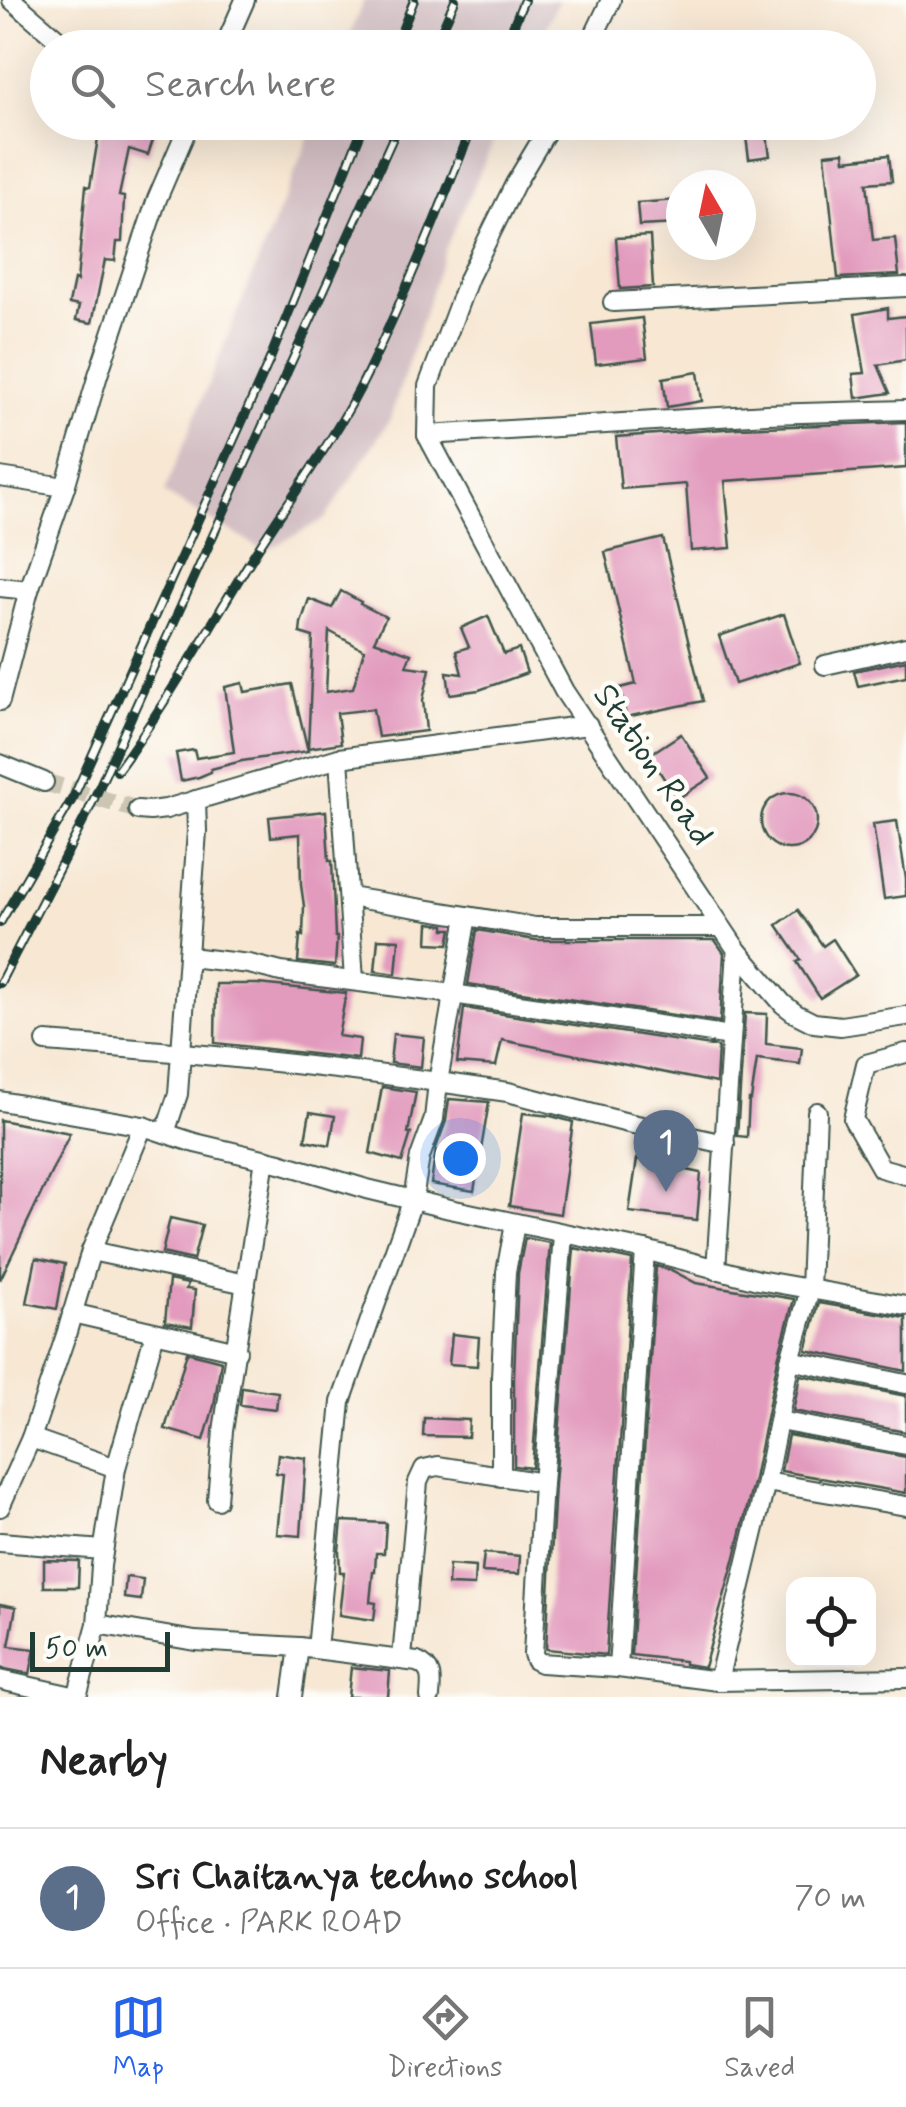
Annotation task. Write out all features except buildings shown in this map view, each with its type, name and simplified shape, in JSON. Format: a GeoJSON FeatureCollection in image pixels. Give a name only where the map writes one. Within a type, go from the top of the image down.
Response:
{"type":"FeatureCollection","features":[{"type":"Feature","properties":{"kind":"street"},"geometry":{"type":"LineString","coordinates":[[12,0],[47,30]]}},
{"type":"Feature","properties":{"kind":"street"},"geometry":{"type":"LineString","coordinates":[[232,30],[245,0]]}},
{"type":"Feature","properties":{"kind":"street"},"geometry":{"type":"LineString","coordinates":[[597,30],[611,0]]}},
{"type":"Feature","properties":{"kind":"street"},"geometry":{"type":"LineString","coordinates":[[0,701],[4,668],[178,140]]}},
{"type":"Feature","properties":{"kind":"street"},"geometry":{"type":"LineString","coordinates":[[541,140],[469,277],[428,386],[427,434],[906,410]]}},
{"type":"Feature","properties":{"kind":"street"},"geometry":{"type":"LineString","coordinates":[[614,302],[906,287]]}},
{"type":"Feature","properties":{"kind":"street","name":"Station Road"},"geometry":{"type":"LineString","coordinates":[[427,434],[564,691],[737,950],[783,1004],[814,1023],[841,1026],[906,1016]]}},
{"type":"Feature","properties":{"kind":"street"},"geometry":{"type":"LineString","coordinates":[[0,478],[64,487]]}},
{"type":"Feature","properties":{"kind":"street"},"geometry":{"type":"LineString","coordinates":[[0,587],[29,590]]}},
{"type":"Feature","properties":{"kind":"street"},"geometry":{"type":"LineString","coordinates":[[825,666],[906,647]]}},
{"type":"Feature","properties":{"kind":"street"},"geometry":{"type":"LineString","coordinates":[[138,810],[150,812],[340,758],[588,726]]}},
{"type":"Feature","properties":{"kind":"street"},"geometry":{"type":"LineString","coordinates":[[340,758],[354,980]]}},
{"type":"Feature","properties":{"kind":"street"},"geometry":{"type":"LineString","coordinates":[[0,764],[44,782]]}},
{"type":"Feature","properties":{"kind":"street"},"geometry":{"type":"LineString","coordinates":[[165,1133],[178,1094],[196,800]]}},
{"type":"Feature","properties":{"kind":"street"},"geometry":{"type":"LineString","coordinates":[[349,897],[535,927],[721,926]]}},
{"type":"Feature","properties":{"kind":"street"},"geometry":{"type":"LineString","coordinates":[[292,1697],[308,1648],[341,1402],[413,1199],[420,1157],[434,1120],[467,916]]}},
{"type":"Feature","properties":{"kind":"street"},"geometry":{"type":"LineString","coordinates":[[716,1270],[737,950]]}},
{"type":"Feature","properties":{"kind":"street"},"geometry":{"type":"LineString","coordinates":[[189,957],[731,1036]]}},
{"type":"Feature","properties":{"kind":"street"},"geometry":{"type":"LineString","coordinates":[[46,1042],[310,1064],[508,1092],[725,1144]]}},
{"type":"Feature","properties":{"kind":"street"},"geometry":{"type":"LineString","coordinates":[[906,1053],[866,1064],[852,1119],[881,1168],[906,1176]]}},
{"type":"Feature","properties":{"kind":"street"},"geometry":{"type":"LineString","coordinates":[[0,1101],[142,1126],[413,1199],[645,1250],[758,1280],[906,1306]]}},
{"type":"Feature","properties":{"kind":"street"},"geometry":{"type":"LineString","coordinates":[[718,1680],[766,1482],[790,1360],[810,1289],[817,1112]]}},
{"type":"Feature","properties":{"kind":"street"},"geometry":{"type":"LineString","coordinates":[[0,1508],[32,1438],[91,1251],[142,1126]]}},
{"type":"Feature","properties":{"kind":"street"},"geometry":{"type":"LineString","coordinates":[[218,1500],[223,1431],[265,1159]]}},
{"type":"Feature","properties":{"kind":"street"},"geometry":{"type":"LineString","coordinates":[[501,1477],[505,1289],[515,1224]]}},
{"type":"Feature","properties":{"kind":"street"},"geometry":{"type":"LineString","coordinates":[[564,1234],[543,1483],[534,1657],[541,1664],[718,1680],[906,1678]]}},
{"type":"Feature","properties":{"kind":"street"},"geometry":{"type":"LineString","coordinates":[[618,1668],[645,1250]]}},
{"type":"Feature","properties":{"kind":"street"},"geometry":{"type":"LineString","coordinates":[[91,1251],[246,1284]]}},
{"type":"Feature","properties":{"kind":"street"},"geometry":{"type":"LineString","coordinates":[[72,1313],[237,1351]]}},
{"type":"Feature","properties":{"kind":"street"},"geometry":{"type":"LineString","coordinates":[[0,1680],[77,1697],[97,1624],[116,1468],[156,1333]]}},
{"type":"Feature","properties":{"kind":"street"},"geometry":{"type":"LineString","coordinates":[[790,1360],[906,1384]]}},
{"type":"Feature","properties":{"kind":"street"},"geometry":{"type":"LineString","coordinates":[[779,1421],[906,1446]]}},
{"type":"Feature","properties":{"kind":"street"},"geometry":{"type":"LineString","coordinates":[[32,1438],[116,1468]]}},
{"type":"Feature","properties":{"kind":"street"},"geometry":{"type":"LineString","coordinates":[[402,1658],[420,1475],[424,1469],[438,1466],[543,1483]]}},
{"type":"Feature","properties":{"kind":"street"},"geometry":{"type":"LineString","coordinates":[[766,1482],[906,1506]]}},
{"type":"Feature","properties":{"kind":"street"},"geometry":{"type":"LineString","coordinates":[[0,1542],[103,1550]]}},
{"type":"Feature","properties":{"kind":"street"},"geometry":{"type":"LineString","coordinates":[[97,1624],[195,1640],[402,1658],[429,1670],[430,1697]]}},
{"type":"Feature","properties":{"kind":"shaded area"},"geometry":{"type":"Polygon","coordinates":[[[364,0],[559,0],[544,30],[352,30],[364,0]]]}},
{"type":"Feature","properties":{"kind":"shaded area"},"geometry":{"type":"Polygon","coordinates":[[[308,140],[494,140],[446,247],[390,419],[325,519],[265,551],[164,493],[308,140]]]}},
{"type":"Feature","properties":{"kind":"tunnel"},"geometry":{"type":"LineString","coordinates":[[44,782],[138,810]]}},
{"type":"Feature","properties":{"kind":"railway"},"geometry":{"type":"LineString","coordinates":[[402,30],[414,0]]}},
{"type":"Feature","properties":{"kind":"railway"},"geometry":{"type":"LineString","coordinates":[[442,30],[455,0]]}},
{"type":"Feature","properties":{"kind":"railway"},"geometry":{"type":"LineString","coordinates":[[512,30],[524,0]]}},
{"type":"Feature","properties":{"kind":"railway"},"geometry":{"type":"LineString","coordinates":[[0,923],[74,796],[270,359],[358,140]]}},
{"type":"Feature","properties":{"kind":"railway"},"geometry":{"type":"LineString","coordinates":[[0,983],[88,812],[392,140]]}},
{"type":"Feature","properties":{"kind":"railway"},"geometry":{"type":"LineString","coordinates":[[117,771],[354,400],[409,282],[467,140]]}},
{"type":"Feature","properties":{"kind":"place","name":"Sri Chaitanya techno school"},"geometry":{"type":"Point","coordinates":[666,1192]}}]}
